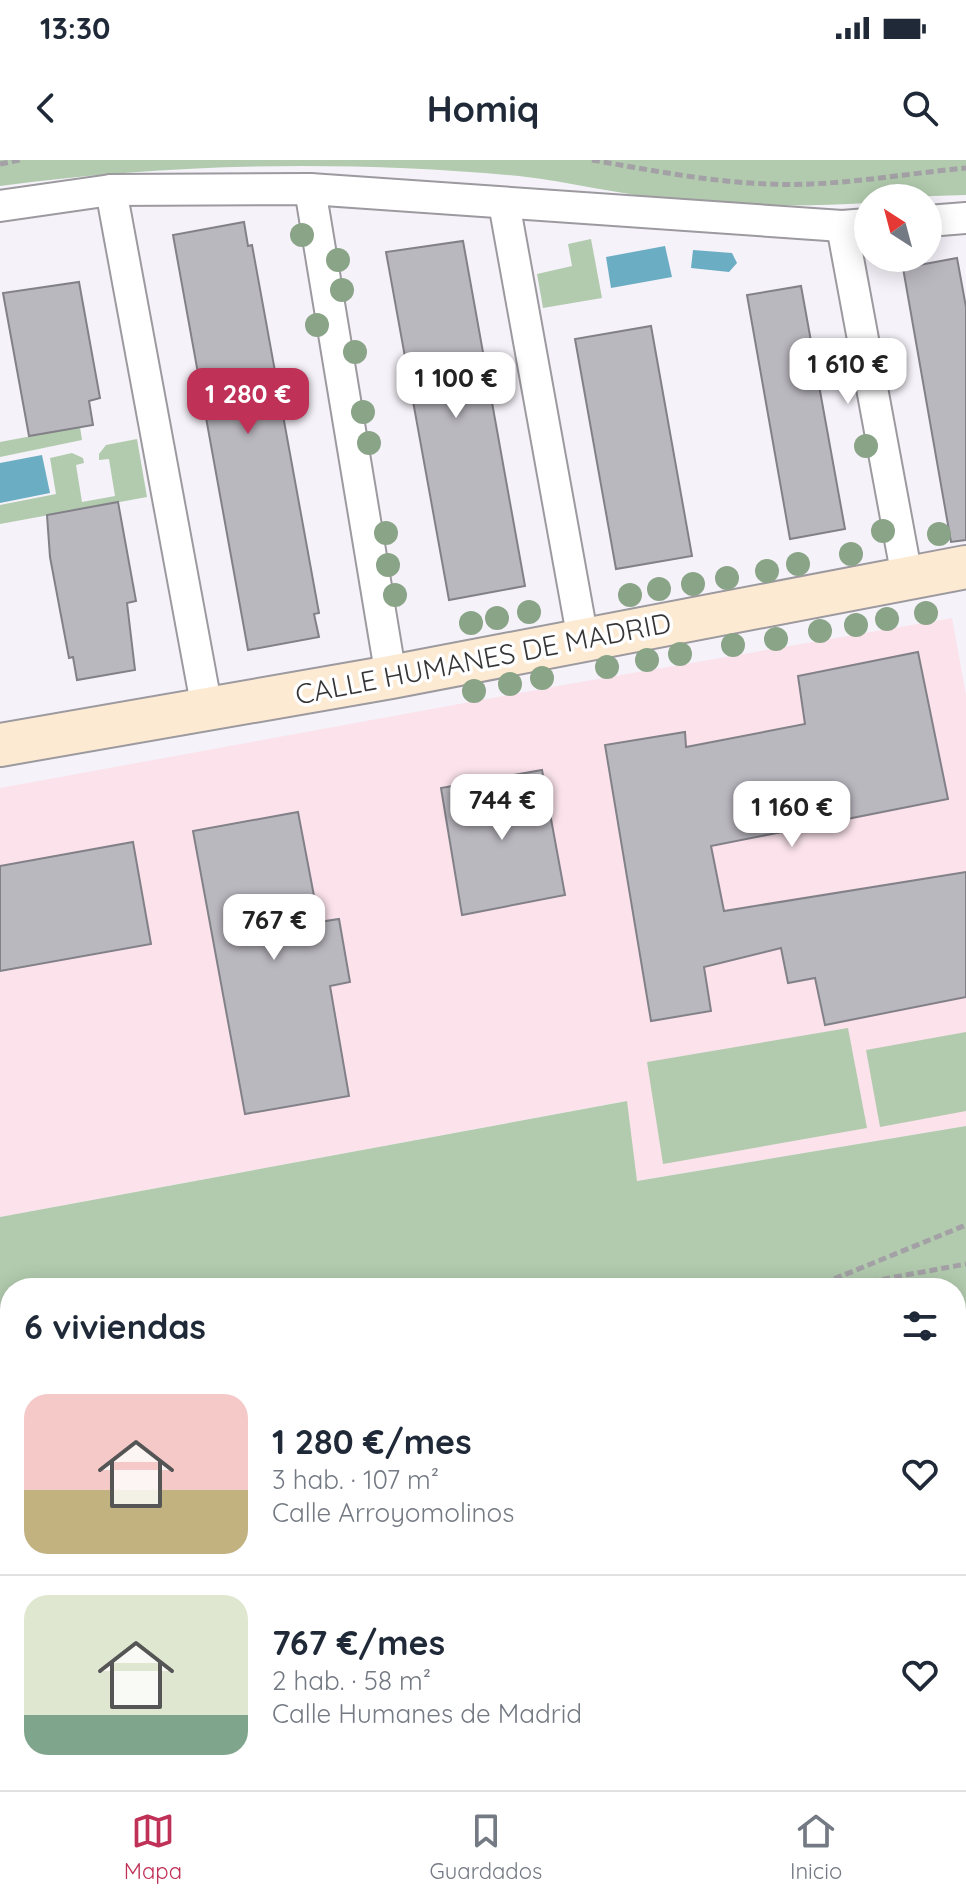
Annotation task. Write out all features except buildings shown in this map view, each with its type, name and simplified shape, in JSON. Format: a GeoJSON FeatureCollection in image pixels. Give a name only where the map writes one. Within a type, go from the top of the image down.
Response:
{"type":"FeatureCollection","features":[{"type":"Feature","properties":{"kind":"street"},"geometry":{"type":"LineString","coordinates":[[310,189],[391,677]]}},
{"type":"Feature","properties":{"kind":"street"},"geometry":{"type":"LineString","coordinates":[[0,206],[111,190],[310,189],[854,225]]}},
{"type":"Feature","properties":{"kind":"street"},"geometry":{"type":"LineString","coordinates":[[111,190],[207,709]]}},
{"type":"Feature","properties":{"kind":"street"},"geometry":{"type":"LineString","coordinates":[[504,203],[583,640]]}},
{"type":"Feature","properties":{"kind":"street"},"geometry":{"type":"LineString","coordinates":[[942,220],[966,218]]}},
{"type":"Feature","properties":{"kind":"street"},"geometry":{"type":"LineString","coordinates":[[862,272],[907,577]]}},
{"type":"Feature","properties":{"kind":"street","name":"CALLE HUMANES DE MADRID"},"geometry":{"type":"LineString","coordinates":[[0,745],[391,677],[966,567]]}},
{"type":"Feature","properties":{"kind":"path"},"geometry":{"type":"LineString","coordinates":[[0,164],[20,160]]}},
{"type":"Feature","properties":{"kind":"path"},"geometry":{"type":"LineString","coordinates":[[592,160],[674,174],[770,184],[867,181],[966,168]]}},
{"type":"Feature","properties":{"kind":"path"},"geometry":{"type":"LineString","coordinates":[[836,1278],[966,1225]]}},
{"type":"Feature","properties":{"kind":"path"},"geometry":{"type":"LineString","coordinates":[[890,1278],[966,1264]]}},
{"type":"Feature","properties":{"kind":"shaded area"},"geometry":{"type":"Polygon","coordinates":[[[952,618],[966,695],[966,1126],[636,1181],[626,1101],[0,1217],[0,788],[952,618]]]}},
{"type":"Feature","properties":{"kind":"green space"},"geometry":{"type":"Polygon","coordinates":[[[0,160],[966,160],[966,195],[942,196],[942,184],[854,184],[854,204],[844,204],[723,204],[655,198],[519,176],[324,166],[129,172],[0,186],[0,160]]]}},
{"type":"Feature","properties":{"kind":"green space"},"geometry":{"type":"Polygon","coordinates":[[[591,239],[602,298],[543,308],[537,274],[572,266],[568,244],[591,239]]]}},
{"type":"Feature","properties":{"kind":"green space"},"geometry":{"type":"Polygon","coordinates":[[[80,427],[82,440],[0,457],[0,442],[80,427]]]}},
{"type":"Feature","properties":{"kind":"green space"},"geometry":{"type":"Polygon","coordinates":[[[137,439],[147,497],[0,524],[0,505],[56,494],[50,458],[72,453],[83,458],[84,463],[76,465],[82,502],[115,496],[109,459],[99,460],[99,454],[106,445],[137,439]]]}},
{"type":"Feature","properties":{"kind":"green space"},"geometry":{"type":"Polygon","coordinates":[[[848,1028],[867,1128],[663,1164],[647,1062],[848,1028]]]}},
{"type":"Feature","properties":{"kind":"green space"},"geometry":{"type":"Polygon","coordinates":[[[966,1032],[966,1111],[880,1127],[866,1050],[966,1032]]]}},
{"type":"Feature","properties":{"kind":"green space"},"geometry":{"type":"Polygon","coordinates":[[[627,1101],[637,1181],[966,1126],[966,1278],[0,1278],[0,1217],[627,1101]]]}},
{"type":"Feature","properties":{"kind":"water"},"geometry":{"type":"Polygon","coordinates":[[[665,246],[672,277],[611,288],[606,257],[665,246]]]}},
{"type":"Feature","properties":{"kind":"water"},"geometry":{"type":"Polygon","coordinates":[[[693,250],[732,253],[737,263],[729,272],[691,268],[693,250]]]}},
{"type":"Feature","properties":{"kind":"water"},"geometry":{"type":"Polygon","coordinates":[[[42,455],[50,493],[0,503],[0,463],[42,455]]]}}]}
